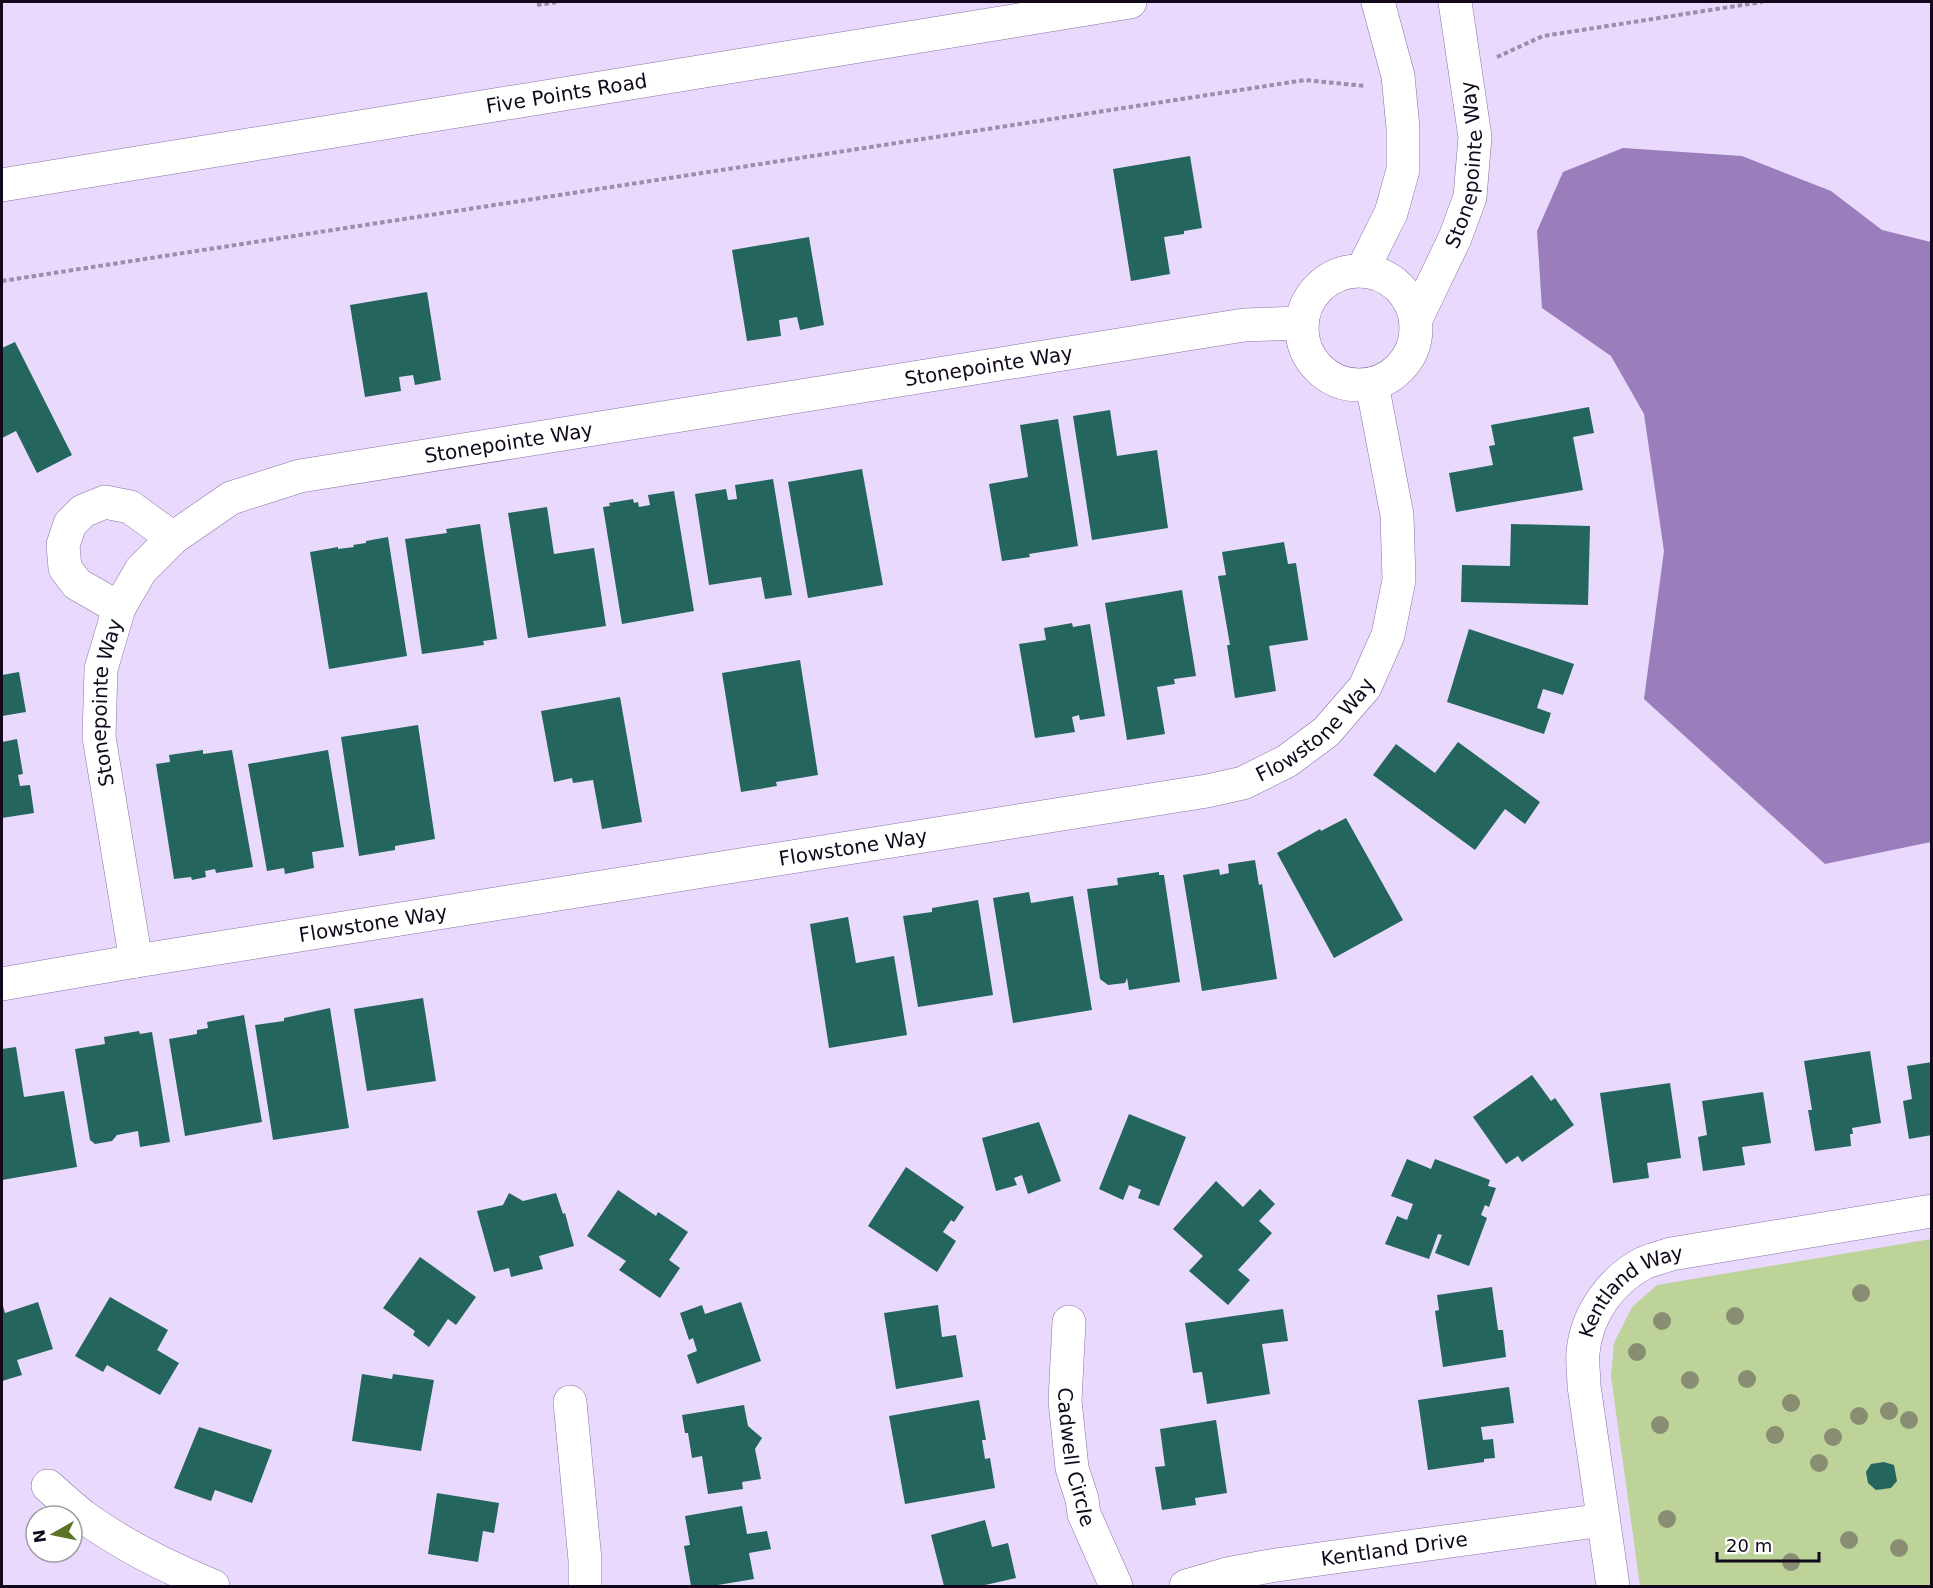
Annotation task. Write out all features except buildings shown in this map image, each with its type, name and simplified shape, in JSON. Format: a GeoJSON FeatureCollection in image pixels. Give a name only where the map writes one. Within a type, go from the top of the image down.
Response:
{"type":"FeatureCollection","features":[{"type":"Feature","properties":{"kind":"street","name":"Five Points Road"},"geometry":{"type":"LineString","coordinates":[[2,185],[1130,2]]}},
{"type":"Feature","properties":{"kind":"street"},"geometry":{"type":"LineString","coordinates":[[1362,271],[1391,213],[1403,170],[1403,128],[1398,76],[1378,2]]}},
{"type":"Feature","properties":{"kind":"street","name":"Stonepointe Way"},"geometry":{"type":"LineString","coordinates":[[1372,384],[1388,378],[1401,367],[1411,353],[1416,337],[1416,319],[1455,238],[1470,197],[1475,137],[1455,2]]}},
{"type":"Feature","properties":{"kind":"street"},"geometry":{"type":"LineString","coordinates":[[1372,384],[1354,386],[1337,381],[1322,371],[1310,357],[1304,341],[1302,323],[1306,306],[1316,291],[1329,279],[1345,272],[1362,271],[1382,275],[1398,286],[1410,301],[1416,319]]}},
{"type":"Feature","properties":{"kind":"street","name":"Stonepointe Way"},"geometry":{"type":"LineString","coordinates":[[136,961],[99,737],[101,669],[119,608],[141,570],[172,538],[231,498],[300,476],[1244,325],[1302,323]]}},
{"type":"Feature","properties":{"kind":"street","name":"Flowstone Way"},"geometry":{"type":"LineString","coordinates":[[2,984],[1207,791],[1243,783],[1287,761],[1326,732],[1365,687],[1388,635],[1399,580],[1397,515],[1372,384]]}},
{"type":"Feature","properties":{"kind":"street"},"geometry":{"type":"LineString","coordinates":[[119,608],[76,584],[65,568],[63,545],[70,524],[83,511],[105,502],[130,507],[172,538]]}},
{"type":"Feature","properties":{"kind":"street","name":"Kentland Way"},"geometry":{"type":"LineString","coordinates":[[1613,1587],[1584,1386],[1583,1352],[1589,1324],[1601,1302],[1620,1280],[1645,1263],[1671,1254],[1932,1211]]}},
{"type":"Feature","properties":{"kind":"street","name":"Cadwell Circle"},"geometry":{"type":"LineString","coordinates":[[1069,1322],[1065,1401],[1072,1468],[1084,1514],[1116,1587]]}},
{"type":"Feature","properties":{"kind":"street"},"geometry":{"type":"LineString","coordinates":[[570,1402],[585,1560],[585,1587]]}},
{"type":"Feature","properties":{"kind":"street"},"geometry":{"type":"LineString","coordinates":[[48,1486],[89,1520],[118,1540],[159,1576],[213,1587]]}},
{"type":"Feature","properties":{"kind":"street","name":"Kentland Drive"},"geometry":{"type":"LineString","coordinates":[[1186,1587],[1227,1574],[1270,1566],[1603,1520]]}},
{"type":"Feature","properties":{"kind":"path"},"geometry":{"type":"LineString","coordinates":[[537,5],[558,2]]}},
{"type":"Feature","properties":{"kind":"path"},"geometry":{"type":"LineString","coordinates":[[1465,68],[1489,61],[1543,36],[1762,2]]}},
{"type":"Feature","properties":{"kind":"path"},"geometry":{"type":"LineString","coordinates":[[2,281],[1305,80],[1369,86],[1398,76]]}},
{"type":"Feature","properties":{"kind":"green space"},"geometry":{"type":"Polygon","coordinates":[[[1931,1239],[1931,1586],[1640,1586],[1611,1376],[1614,1343],[1632,1307],[1657,1285],[1931,1239]]]}},
{"type":"Feature","properties":{"kind":"shaded area"},"geometry":{"type":"Polygon","coordinates":[[[1623,148],[1742,156],[1831,191],[1882,230],[1931,242],[1931,842],[1825,864],[1644,699],[1664,551],[1644,414],[1611,356],[1542,308],[1537,231],[1563,172],[1623,148]]]}}]}
